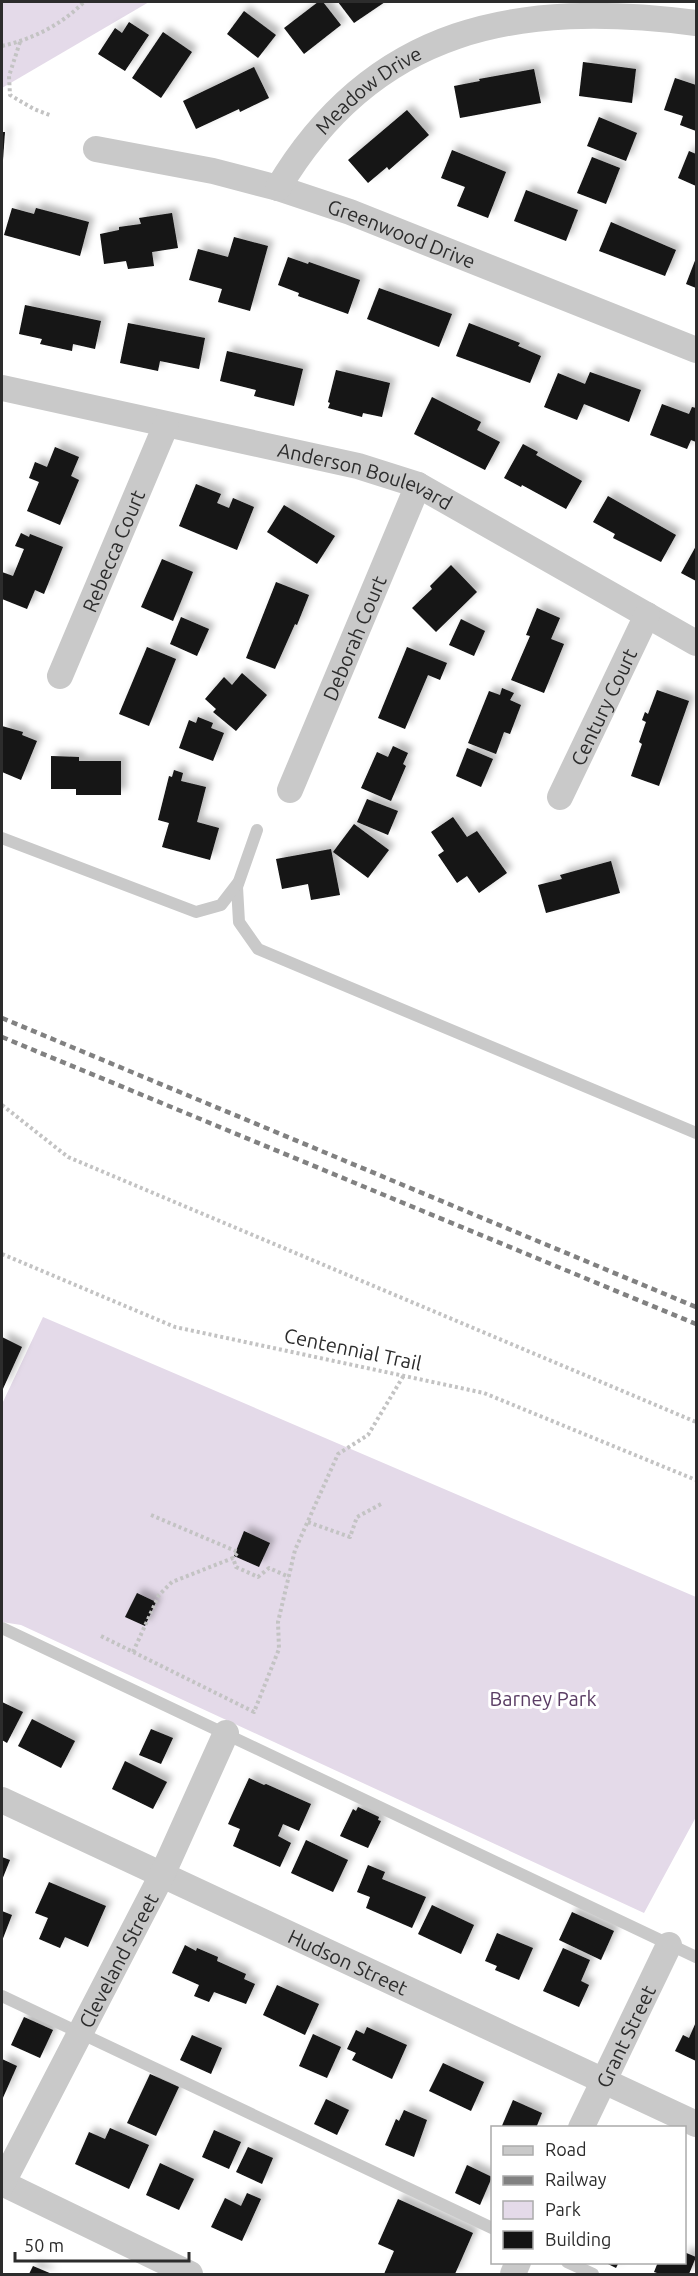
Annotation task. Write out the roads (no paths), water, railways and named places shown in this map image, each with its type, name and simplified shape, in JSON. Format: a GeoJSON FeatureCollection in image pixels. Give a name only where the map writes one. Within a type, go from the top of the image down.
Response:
{"type":"FeatureCollection","features":[{"type":"Feature","properties":{"kind":"street","name":"Meadow Drive"},"geometry":{"type":"LineString","coordinates":[[278,188],[297,156],[322,124],[354,92],[391,64],[421,46],[458,30],[525,13],[565,10],[608,10],[650,14],[696,23]]}},
{"type":"Feature","properties":{"kind":"street","name":"Greenwood Drive"},"geometry":{"type":"LineString","coordinates":[[96,149],[213,171],[278,188],[350,212],[696,350]]}},
{"type":"Feature","properties":{"kind":"street","name":"Anderson Boulevard"},"geometry":{"type":"LineString","coordinates":[[2,388],[358,466],[418,485],[696,643]]}},
{"type":"Feature","properties":{"kind":"street","name":"Rebecca Court"},"geometry":{"type":"LineString","coordinates":[[60,676],[166,425]]}},
{"type":"Feature","properties":{"kind":"street","name":"Deborah Court"},"geometry":{"type":"LineString","coordinates":[[290,790],[418,485]]}},
{"type":"Feature","properties":{"kind":"street","name":"Century Court"},"geometry":{"type":"LineString","coordinates":[[560,797],[647,615]]}},
{"type":"Feature","properties":{"kind":"street","name":"Cleveland Street"},"geometry":{"type":"LineString","coordinates":[[2,2183],[162,1875],[226,1733]]}},
{"type":"Feature","properties":{"kind":"street","name":"Hudson Street"},"geometry":{"type":"LineString","coordinates":[[2,1800],[696,2124]]}},
{"type":"Feature","properties":{"kind":"street","name":"Grant Street"},"geometry":{"type":"LineString","coordinates":[[581,2126],[669,1945]]}},
{"type":"Feature","properties":{"kind":"street"},"geometry":{"type":"LineString","coordinates":[[2,2183],[190,2274]]}},
{"type":"Feature","properties":{"kind":"lane"},"geometry":{"type":"LineString","coordinates":[[2,838],[196,912],[221,905],[238,884],[257,830]]}},
{"type":"Feature","properties":{"kind":"lane"},"geometry":{"type":"LineString","coordinates":[[238,884],[239,922],[258,949],[696,1132]]}},
{"type":"Feature","properties":{"kind":"lane"},"geometry":{"type":"LineString","coordinates":[[2,1629],[696,1957]]}},
{"type":"Feature","properties":{"kind":"lane"},"geometry":{"type":"LineString","coordinates":[[2,1996],[491,2228]]}},
{"type":"Feature","properties":{"kind":"lane"},"geometry":{"type":"LineString","coordinates":[[571,2264],[593,2274]]}},
{"type":"Feature","properties":{"kind":"railway"},"geometry":{"type":"LineString","coordinates":[[2,1018],[696,1307]]}},
{"type":"Feature","properties":{"kind":"railway"},"geometry":{"type":"LineString","coordinates":[[2,1037],[696,1324]]}},
{"type":"Feature","properties":{"kind":"park label","name":"Barney Park"},"geometry":{"type":"Point","coordinates":[543,1698]}}]}
